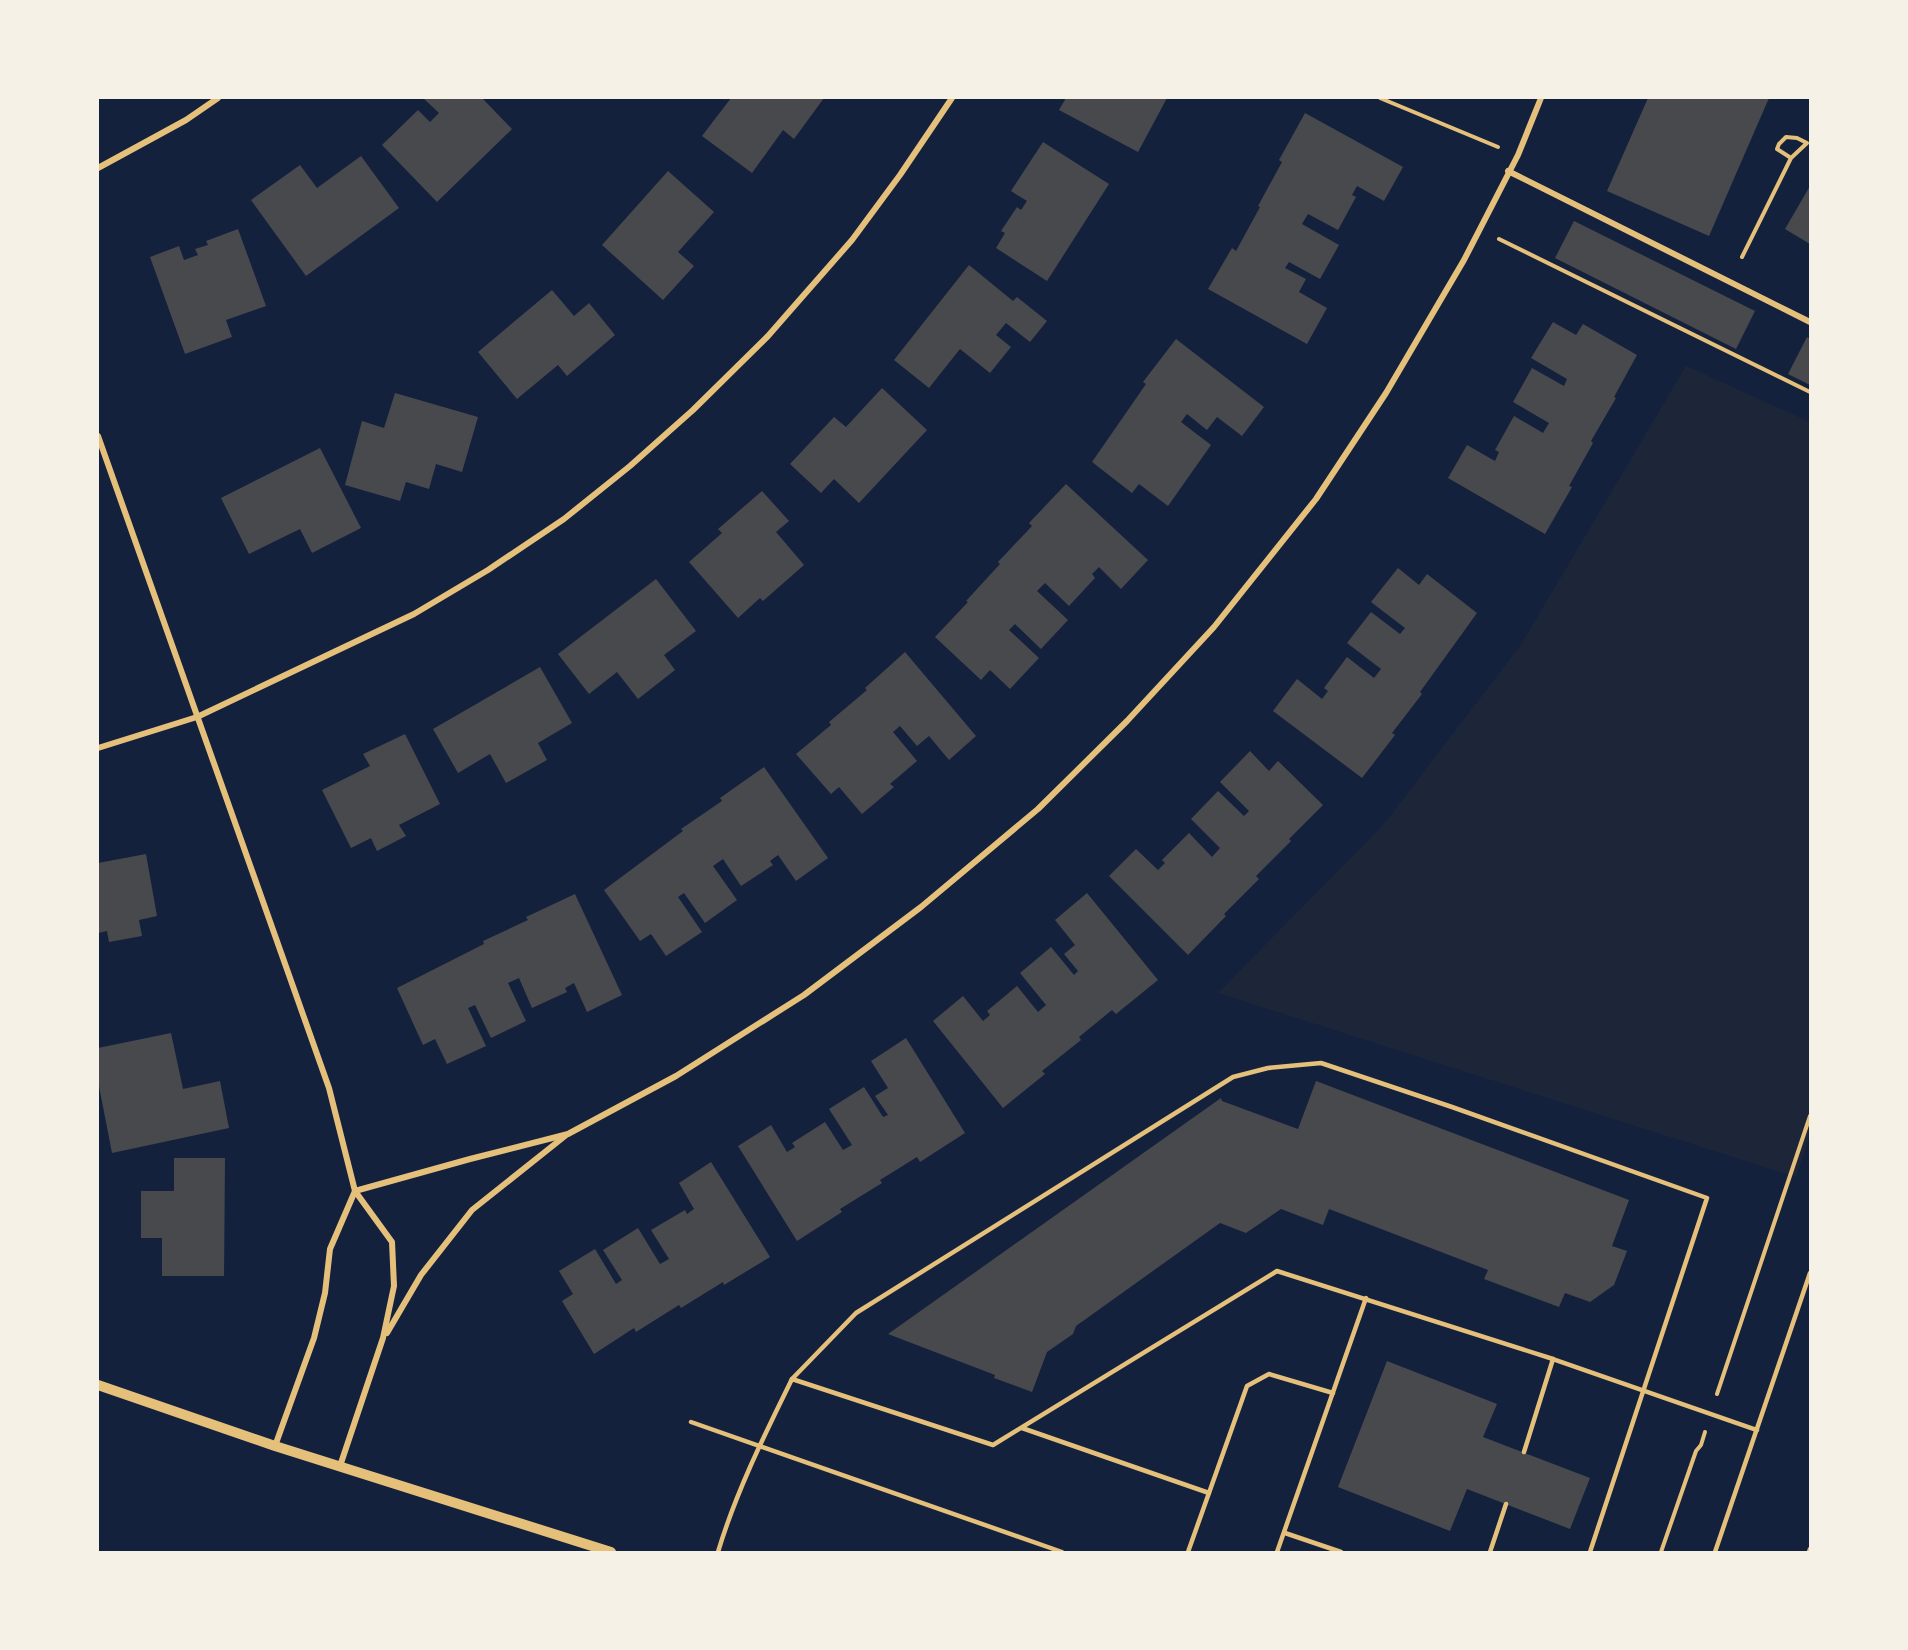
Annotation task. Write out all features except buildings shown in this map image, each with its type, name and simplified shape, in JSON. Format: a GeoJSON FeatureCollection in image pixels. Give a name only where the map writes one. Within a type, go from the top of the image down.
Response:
{"type":"FeatureCollection","features":[{"type":"Feature","properties":{"kind":"street"},"geometry":{"type":"LineString","coordinates":[[98,168],[186,120],[218,98]]}},
{"type":"Feature","properties":{"kind":"street"},"geometry":{"type":"LineString","coordinates":[[98,748],[197,717],[414,614],[488,570],[564,519],[630,466],[693,410],[768,336],[852,240],[900,175],[952,98]]}},
{"type":"Feature","properties":{"kind":"street"},"geometry":{"type":"LineString","coordinates":[[383,1338],[421,1275],[472,1210],[568,1134],[676,1076],[804,995],[921,907],[1020,824],[1127,721],[1214,627],[1316,500],[1430,321],[1518,155],[1541,98]]}},
{"type":"Feature","properties":{"kind":"street"},"geometry":{"type":"LineString","coordinates":[[1508,171],[1810,322]]}},
{"type":"Feature","properties":{"kind":"street"},"geometry":{"type":"LineString","coordinates":[[98,436],[329,1089],[355,1191],[392,1242],[394,1287],[383,1338],[340,1466]]}},
{"type":"Feature","properties":{"kind":"street"},"geometry":{"type":"LineString","coordinates":[[355,1191],[568,1134]]}},
{"type":"Feature","properties":{"kind":"street"},"geometry":{"type":"LineString","coordinates":[[275,1446],[314,1338],[325,1293],[330,1249],[355,1191]]}},
{"type":"Feature","properties":{"kind":"street"},"geometry":{"type":"LineString","coordinates":[[98,1385],[275,1446],[611,1552]]}},
{"type":"Feature","properties":{"kind":"lane"},"geometry":{"type":"LineString","coordinates":[[718,1552],[729,1516],[759,1445],[792,1379],[856,1313],[1233,1077],[1268,1068],[1321,1063],[1707,1198],[1590,1552]]}},
{"type":"Feature","properties":{"kind":"lane"},"geometry":{"type":"LineString","coordinates":[[792,1379],[993,1445],[1277,1271],[1644,1389],[1710,1415],[1757,1430]]}},
{"type":"Feature","properties":{"kind":"lane"},"geometry":{"type":"LineString","coordinates":[[1715,1552],[1810,1273]]}},
{"type":"Feature","properties":{"kind":"lane"},"geometry":{"type":"LineString","coordinates":[[1277,1552],[1366,1298]]}},
{"type":"Feature","properties":{"kind":"lane"},"geometry":{"type":"LineString","coordinates":[[1524,1452],[1553,1359]]}},
{"type":"Feature","properties":{"kind":"lane"},"geometry":{"type":"LineString","coordinates":[[1188,1552],[1247,1386],[1269,1374],[1333,1393]]}},
{"type":"Feature","properties":{"kind":"lane"},"geometry":{"type":"LineString","coordinates":[[691,1422],[1062,1552]]}},
{"type":"Feature","properties":{"kind":"lane"},"geometry":{"type":"LineString","coordinates":[[1021,1428],[1209,1493]]}},
{"type":"Feature","properties":{"kind":"lane"},"geometry":{"type":"LineString","coordinates":[[1490,1552],[1506,1504]]}},
{"type":"Feature","properties":{"kind":"lane"},"geometry":{"type":"LineString","coordinates":[[1285,1533],[1341,1552]]}},
{"type":"Feature","properties":{"kind":"path"},"geometry":{"type":"LineString","coordinates":[[1380,98],[1518,155]]}},
{"type":"Feature","properties":{"kind":"path"},"geometry":{"type":"LineString","coordinates":[[1742,257],[1791,158],[1807,143],[1797,138],[1786,137],[1779,144],[1778,149],[1791,158]]}},
{"type":"Feature","properties":{"kind":"path"},"geometry":{"type":"LineString","coordinates":[[1479,230],[1810,392]]}},
{"type":"Feature","properties":{"kind":"path"},"geometry":{"type":"LineString","coordinates":[[1661,1552],[1710,1415],[1810,1116]]}},
{"type":"Feature","properties":{"kind":"shaded area"},"geometry":{"type":"Polygon","coordinates":[[[1686,366],[1810,422],[1810,1136],[1796,1177],[1218,993],[1384,824],[1520,646],[1686,366]]]}}]}
